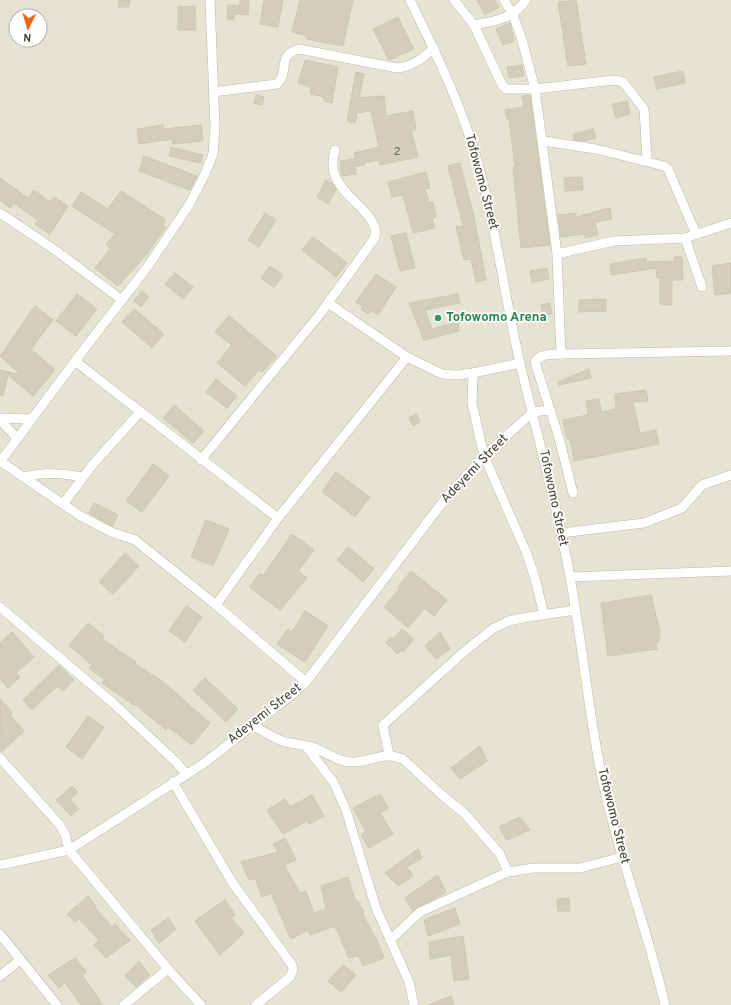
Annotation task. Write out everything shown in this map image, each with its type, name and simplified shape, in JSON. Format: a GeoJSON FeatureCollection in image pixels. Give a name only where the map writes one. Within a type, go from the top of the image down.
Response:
{"type":"FeatureCollection","features":[{"type":"Feature","properties":{"kind":"street"},"geometry":{"type":"LineString","coordinates":[[210,0],[214,141],[213,154],[204,176],[185,211],[148,266],[0,462],[78,515],[111,532],[135,540],[216,605],[306,682]]}},
{"type":"Feature","properties":{"kind":"street"},"geometry":{"type":"LineString","coordinates":[[454,0],[474,25],[502,85],[506,89],[535,89],[614,80],[623,82],[644,108],[647,160]]}},
{"type":"Feature","properties":{"kind":"street"},"geometry":{"type":"LineString","coordinates":[[504,0],[513,15],[522,40],[535,89],[557,254],[561,354]]}},
{"type":"Feature","properties":{"kind":"street"},"geometry":{"type":"LineString","coordinates":[[474,25],[500,20],[513,15],[526,0]]}},
{"type":"Feature","properties":{"kind":"street","name":"Tofowomo Street"},"geometry":{"type":"LineString","coordinates":[[414,1],[453,89],[473,146],[503,274],[520,363],[533,412],[570,577],[601,772],[622,856],[658,973],[664,1005]]}},
{"type":"Feature","properties":{"kind":"street"},"geometry":{"type":"LineString","coordinates":[[213,92],[277,84],[281,80],[285,58],[290,52],[298,49],[397,68],[409,66],[419,61],[434,48]]}},
{"type":"Feature","properties":{"kind":"street"},"geometry":{"type":"LineString","coordinates":[[543,141],[596,149],[647,160],[664,166],[668,169],[696,234]]}},
{"type":"Feature","properties":{"kind":"street"},"geometry":{"type":"LineString","coordinates":[[201,460],[266,382],[328,303],[370,245],[376,233],[372,221],[337,179],[333,172],[335,150]]}},
{"type":"Feature","properties":{"kind":"street"},"geometry":{"type":"LineString","coordinates":[[0,212],[55,250],[122,300]]}},
{"type":"Feature","properties":{"kind":"street"},"geometry":{"type":"LineString","coordinates":[[557,254],[614,241],[685,238],[731,223]]}},
{"type":"Feature","properties":{"kind":"street"},"geometry":{"type":"LineString","coordinates":[[685,238],[702,287]]}},
{"type":"Feature","properties":{"kind":"street"},"geometry":{"type":"LineString","coordinates":[[328,303],[407,357],[442,374],[458,375],[473,373],[520,363]]}},
{"type":"Feature","properties":{"kind":"street"},"geometry":{"type":"LineString","coordinates":[[573,493],[559,438],[535,362],[540,356],[561,354],[731,352]]}},
{"type":"Feature","properties":{"kind":"street"},"geometry":{"type":"LineString","coordinates":[[216,605],[278,518],[407,357]]}},
{"type":"Feature","properties":{"kind":"street"},"geometry":{"type":"LineString","coordinates":[[75,361],[201,460],[278,518]]}},
{"type":"Feature","properties":{"kind":"street"},"geometry":{"type":"LineString","coordinates":[[473,373],[472,403],[484,456],[527,554],[544,615]]}},
{"type":"Feature","properties":{"kind":"street"},"geometry":{"type":"LineString","coordinates":[[533,412],[549,410]]}},
{"type":"Feature","properties":{"kind":"street"},"geometry":{"type":"LineString","coordinates":[[63,504],[83,477],[140,412]]}},
{"type":"Feature","properties":{"kind":"street","name":"Adeyemi Street"},"geometry":{"type":"LineString","coordinates":[[0,865],[68,850],[203,764],[306,682],[442,504],[484,456],[533,412]]}},
{"type":"Feature","properties":{"kind":"street"},"geometry":{"type":"LineString","coordinates":[[0,419],[32,419]]}},
{"type":"Feature","properties":{"kind":"street"},"geometry":{"type":"LineString","coordinates":[[0,419],[17,438]]}},
{"type":"Feature","properties":{"kind":"street"},"geometry":{"type":"LineString","coordinates":[[24,477],[40,473],[58,472],[83,477]]}},
{"type":"Feature","properties":{"kind":"street"},"geometry":{"type":"LineString","coordinates":[[561,533],[644,523],[682,508],[702,485],[731,475]]}},
{"type":"Feature","properties":{"kind":"street"},"geometry":{"type":"LineString","coordinates":[[570,577],[731,571]]}},
{"type":"Feature","properties":{"kind":"street"},"geometry":{"type":"LineString","coordinates":[[1,609],[113,703],[176,762],[186,774]]}},
{"type":"Feature","properties":{"kind":"street"},"geometry":{"type":"LineString","coordinates":[[389,755],[382,727],[398,710],[466,650],[494,628],[508,621],[575,610]]}},
{"type":"Feature","properties":{"kind":"street"},"geometry":{"type":"LineString","coordinates":[[252,725],[270,736],[314,748],[339,760],[355,762],[382,755],[389,755],[403,759],[442,795],[466,814],[500,854],[508,872]]}},
{"type":"Feature","properties":{"kind":"street"},"geometry":{"type":"LineString","coordinates":[[306,746],[334,783],[346,810],[371,894],[409,982],[414,1005]]}},
{"type":"Feature","properties":{"kind":"street"},"geometry":{"type":"LineString","coordinates":[[0,758],[59,824],[65,834],[68,850],[168,969],[201,1005]]}},
{"type":"Feature","properties":{"kind":"street"},"geometry":{"type":"LineString","coordinates":[[173,782],[232,882],[292,965],[293,970],[290,977],[256,1005]]}},
{"type":"Feature","properties":{"kind":"street"},"geometry":{"type":"LineString","coordinates":[[390,940],[420,912],[508,872],[534,868],[580,868],[622,856]]}},
{"type":"Feature","properties":{"kind":"street"},"geometry":{"type":"LineString","coordinates":[[0,934],[57,1005]]}},
{"type":"Feature","properties":{"kind":"street"},"geometry":{"type":"LineString","coordinates":[[0,976],[20,960]]}},
{"type":"Feature","properties":{"kind":"street"},"geometry":{"type":"LineString","coordinates":[[124,1005],[168,969]]}},
{"type":"Feature","properties":{"kind":"shaded area"},"geometry":{"type":"Polygon","coordinates":[[[0,0],[731,0],[731,1005],[0,1005],[0,0]]]}},
{"type":"Feature","properties":{"kind":"building"},"geometry":{"type":"Polygon","coordinates":[[[119,0],[130,0],[129,7],[118,7],[119,0]]]}},
{"type":"Feature","properties":{"kind":"building"},"geometry":{"type":"Polygon","coordinates":[[[240,0],[249,0],[248,15],[235,14],[234,20],[227,19],[228,5],[240,6],[240,0]]]}},
{"type":"Feature","properties":{"kind":"building"},"geometry":{"type":"Polygon","coordinates":[[[264,0],[283,0],[278,27],[260,24],[264,0]]]}},
{"type":"Feature","properties":{"kind":"building"},"geometry":{"type":"Polygon","coordinates":[[[300,0],[353,0],[343,46],[307,39],[307,36],[292,32],[300,0]]]}},
{"type":"Feature","properties":{"kind":"building"},"geometry":{"type":"Polygon","coordinates":[[[477,0],[495,0],[499,7],[485,15],[477,0]]]}},
{"type":"Feature","properties":{"kind":"building"},"geometry":{"type":"Polygon","coordinates":[[[576,0],[586,64],[568,66],[558,2],[576,0]]]}},
{"type":"Feature","properties":{"kind":"building"},"geometry":{"type":"Polygon","coordinates":[[[195,6],[196,30],[178,30],[178,7],[195,6]]]}},
{"type":"Feature","properties":{"kind":"building"},"geometry":{"type":"Polygon","coordinates":[[[398,17],[414,49],[389,60],[373,29],[398,17]]]}},
{"type":"Feature","properties":{"kind":"building"},"geometry":{"type":"Polygon","coordinates":[[[510,23],[514,41],[503,45],[496,29],[510,23]]]}},
{"type":"Feature","properties":{"kind":"building"},"geometry":{"type":"Polygon","coordinates":[[[305,60],[338,67],[332,103],[324,101],[324,97],[310,94],[311,87],[298,83],[305,60]]]}},
{"type":"Feature","properties":{"kind":"building"},"geometry":{"type":"Polygon","coordinates":[[[522,65],[524,76],[509,78],[507,67],[522,65]]]}},
{"type":"Feature","properties":{"kind":"building"},"geometry":{"type":"Polygon","coordinates":[[[683,71],[685,83],[657,89],[654,77],[683,71]]]}},
{"type":"Feature","properties":{"kind":"building"},"geometry":{"type":"Polygon","coordinates":[[[356,72],[364,74],[359,98],[384,96],[386,116],[413,111],[416,129],[411,130],[418,157],[380,165],[379,160],[364,163],[365,165],[355,167],[356,174],[342,176],[340,161],[355,159],[354,153],[379,147],[371,111],[357,113],[355,123],[347,121],[356,72]]]}},
{"type":"Feature","properties":{"kind":"building"},"geometry":{"type":"Polygon","coordinates":[[[256,95],[264,97],[262,105],[254,103],[256,95]]]}},
{"type":"Feature","properties":{"kind":"building"},"geometry":{"type":"Polygon","coordinates":[[[530,95],[550,245],[521,248],[513,167],[515,167],[509,119],[507,119],[505,110],[524,107],[522,96],[530,95]]]}},
{"type":"Feature","properties":{"kind":"building"},"geometry":{"type":"Polygon","coordinates":[[[627,101],[630,114],[616,118],[612,104],[627,101]]]}},
{"type":"Feature","properties":{"kind":"building"},"geometry":{"type":"Polygon","coordinates":[[[163,125],[163,129],[201,125],[203,141],[172,144],[173,139],[139,144],[137,129],[163,125]]]}},
{"type":"Feature","properties":{"kind":"building"},"geometry":{"type":"Polygon","coordinates":[[[593,129],[596,138],[583,141],[574,140],[573,134],[593,129]]]}},
{"type":"Feature","properties":{"kind":"building"},"geometry":{"type":"Polygon","coordinates":[[[171,147],[203,155],[201,163],[169,156],[171,147]]]}},
{"type":"Feature","properties":{"kind":"building"},"geometry":{"type":"Polygon","coordinates":[[[144,156],[197,176],[190,190],[139,171],[144,156]]]}},
{"type":"Feature","properties":{"kind":"building"},"geometry":{"type":"Polygon","coordinates":[[[460,163],[474,217],[486,280],[476,282],[471,259],[464,260],[456,227],[463,226],[448,166],[460,163]]]}},
{"type":"Feature","properties":{"kind":"building"},"geometry":{"type":"Polygon","coordinates":[[[426,172],[430,188],[425,189],[429,202],[433,202],[436,217],[432,218],[435,228],[413,233],[403,195],[392,197],[388,182],[426,172]]]}},
{"type":"Feature","properties":{"kind":"building"},"geometry":{"type":"Polygon","coordinates":[[[582,177],[583,190],[565,191],[564,178],[582,177]]]}},
{"type":"Feature","properties":{"kind":"building"},"geometry":{"type":"Polygon","coordinates":[[[0,178],[28,198],[34,190],[50,202],[54,197],[68,206],[50,234],[35,224],[38,220],[14,203],[10,208],[0,200],[0,178]]]}},
{"type":"Feature","properties":{"kind":"building"},"geometry":{"type":"Polygon","coordinates":[[[326,180],[333,184],[336,189],[328,204],[317,197],[326,180]]]}},
{"type":"Feature","properties":{"kind":"building"},"geometry":{"type":"Polygon","coordinates":[[[121,191],[166,220],[162,225],[166,227],[146,255],[118,286],[95,268],[111,248],[106,244],[115,234],[72,206],[81,192],[108,209],[121,191]]]}},
{"type":"Feature","properties":{"kind":"building"},"geometry":{"type":"Polygon","coordinates":[[[610,208],[612,219],[595,222],[598,235],[585,238],[585,234],[561,237],[558,215],[576,213],[576,217],[610,208]]]}},
{"type":"Feature","properties":{"kind":"building"},"geometry":{"type":"Polygon","coordinates":[[[265,213],[276,220],[259,247],[248,240],[265,213]]]}},
{"type":"Feature","properties":{"kind":"building"},"geometry":{"type":"Polygon","coordinates":[[[406,233],[415,268],[400,271],[391,236],[406,233]]]}},
{"type":"Feature","properties":{"kind":"building"},"geometry":{"type":"Polygon","coordinates":[[[313,237],[347,263],[336,277],[302,250],[313,237]]]}},
{"type":"Feature","properties":{"kind":"building"},"geometry":{"type":"Polygon","coordinates":[[[674,257],[682,257],[683,280],[672,280],[672,305],[660,304],[660,278],[657,278],[656,268],[611,275],[610,264],[646,258],[646,262],[675,261],[674,257]]]}},
{"type":"Feature","properties":{"kind":"building"},"geometry":{"type":"Polygon","coordinates":[[[731,263],[731,293],[715,295],[712,266],[731,263]]]}},
{"type":"Feature","properties":{"kind":"building"},"geometry":{"type":"Polygon","coordinates":[[[270,266],[283,275],[274,287],[261,278],[270,266]]]}},
{"type":"Feature","properties":{"kind":"building"},"geometry":{"type":"Polygon","coordinates":[[[547,268],[549,279],[532,282],[530,271],[547,268]]]}},
{"type":"Feature","properties":{"kind":"building"},"geometry":{"type":"Polygon","coordinates":[[[175,273],[193,287],[183,299],[165,284],[175,273]]]}},
{"type":"Feature","properties":{"kind":"building"},"geometry":{"type":"Polygon","coordinates":[[[376,274],[396,287],[378,315],[371,310],[368,314],[361,309],[363,307],[356,302],[376,274]]]}},
{"type":"Feature","properties":{"kind":"building"},"geometry":{"type":"Polygon","coordinates":[[[142,291],[149,297],[141,307],[134,301],[142,291]]]}},
{"type":"Feature","properties":{"kind":"building"},"geometry":{"type":"Polygon","coordinates":[[[77,294],[97,309],[76,336],[56,321],[77,294]]]}},
{"type":"Feature","properties":{"kind":"building"},"geometry":{"type":"Polygon","coordinates":[[[458,294],[460,303],[425,310],[432,329],[458,322],[459,331],[424,340],[409,303],[458,294]]]}},
{"type":"Feature","properties":{"kind":"building"},"geometry":{"type":"Polygon","coordinates":[[[606,299],[606,311],[579,312],[579,300],[606,299]]]}},
{"type":"Feature","properties":{"kind":"building"},"geometry":{"type":"Polygon","coordinates":[[[550,303],[552,314],[543,315],[541,305],[550,303]]]}},
{"type":"Feature","properties":{"kind":"building"},"geometry":{"type":"Polygon","coordinates":[[[35,306],[53,320],[31,349],[55,370],[33,396],[8,375],[3,396],[0,395],[0,370],[21,375],[0,356],[35,306]]]}},
{"type":"Feature","properties":{"kind":"building"},"geometry":{"type":"Polygon","coordinates":[[[134,309],[164,334],[152,348],[122,322],[134,309]]]}},
{"type":"Feature","properties":{"kind":"building"},"geometry":{"type":"Polygon","coordinates":[[[229,316],[277,356],[262,372],[259,370],[245,386],[217,363],[232,345],[215,332],[229,316]]]}},
{"type":"Feature","properties":{"kind":"building"},"geometry":{"type":"Polygon","coordinates":[[[589,369],[591,378],[559,385],[558,382],[589,369]]]}},
{"type":"Feature","properties":{"kind":"building"},"geometry":{"type":"Polygon","coordinates":[[[216,379],[237,396],[227,408],[206,392],[216,379]]]}},
{"type":"Feature","properties":{"kind":"building"},"geometry":{"type":"Polygon","coordinates":[[[646,390],[648,401],[633,402],[640,433],[656,430],[659,444],[574,461],[570,438],[567,439],[563,420],[588,415],[586,401],[599,399],[601,412],[616,409],[615,394],[646,390]]]}},
{"type":"Feature","properties":{"kind":"building"},"geometry":{"type":"Polygon","coordinates":[[[174,405],[204,431],[193,443],[163,418],[174,405]]]}},
{"type":"Feature","properties":{"kind":"building"},"geometry":{"type":"Polygon","coordinates":[[[416,414],[420,422],[413,426],[409,418],[416,414]]]}},
{"type":"Feature","properties":{"kind":"building"},"geometry":{"type":"Polygon","coordinates":[[[153,464],[169,476],[142,512],[126,501],[153,464]]]}},
{"type":"Feature","properties":{"kind":"building"},"geometry":{"type":"Polygon","coordinates":[[[336,472],[370,497],[355,517],[322,492],[336,472]]]}},
{"type":"Feature","properties":{"kind":"building"},"geometry":{"type":"Polygon","coordinates":[[[94,503],[118,515],[112,526],[89,513],[94,503]]]}},
{"type":"Feature","properties":{"kind":"building"},"geometry":{"type":"Polygon","coordinates":[[[206,520],[229,529],[213,566],[191,557],[206,520]]]}},
{"type":"Feature","properties":{"kind":"building"},"geometry":{"type":"Polygon","coordinates":[[[292,534],[314,550],[298,571],[307,578],[280,610],[249,587],[260,573],[263,576],[292,534]]]}},
{"type":"Feature","properties":{"kind":"building"},"geometry":{"type":"Polygon","coordinates":[[[348,547],[374,569],[363,582],[337,560],[348,547]]]}},
{"type":"Feature","properties":{"kind":"building"},"geometry":{"type":"Polygon","coordinates":[[[125,553],[139,566],[113,594],[99,582],[125,553]]]}},
{"type":"Feature","properties":{"kind":"building"},"geometry":{"type":"Polygon","coordinates":[[[411,571],[447,600],[434,616],[425,608],[408,628],[384,607],[400,588],[398,587],[411,571]]]}},
{"type":"Feature","properties":{"kind":"building"},"geometry":{"type":"Polygon","coordinates":[[[651,595],[660,632],[659,641],[656,642],[657,649],[608,656],[601,603],[651,595]]]}},
{"type":"Feature","properties":{"kind":"building"},"geometry":{"type":"Polygon","coordinates":[[[186,606],[202,617],[185,642],[169,631],[186,606]]]}},
{"type":"Feature","properties":{"kind":"building"},"geometry":{"type":"Polygon","coordinates":[[[305,611],[328,626],[305,662],[277,644],[288,629],[292,632],[305,611]]]}},
{"type":"Feature","properties":{"kind":"building"},"geometry":{"type":"Polygon","coordinates":[[[88,623],[104,636],[102,639],[136,662],[135,664],[162,681],[210,723],[192,745],[168,727],[166,730],[135,704],[134,705],[102,683],[105,680],[89,668],[92,665],[69,645],[88,623]]]}},
{"type":"Feature","properties":{"kind":"building"},"geometry":{"type":"Polygon","coordinates":[[[402,629],[414,639],[403,652],[401,650],[398,654],[386,643],[390,637],[393,639],[402,629]]]}},
{"type":"Feature","properties":{"kind":"building"},"geometry":{"type":"Polygon","coordinates":[[[12,632],[34,657],[16,673],[20,677],[8,688],[0,679],[0,643],[12,632]]]}},
{"type":"Feature","properties":{"kind":"building"},"geometry":{"type":"Polygon","coordinates":[[[440,632],[450,649],[436,659],[425,646],[440,632]]]}},
{"type":"Feature","properties":{"kind":"building"},"geometry":{"type":"Polygon","coordinates":[[[59,665],[74,680],[63,691],[57,686],[32,710],[23,700],[59,665]]]}},
{"type":"Feature","properties":{"kind":"building"},"geometry":{"type":"Polygon","coordinates":[[[205,678],[238,709],[226,722],[193,690],[205,678]]]}},
{"type":"Feature","properties":{"kind":"building"},"geometry":{"type":"Polygon","coordinates":[[[0,699],[12,712],[10,715],[24,731],[1,752],[0,699]]]}},
{"type":"Feature","properties":{"kind":"building"},"geometry":{"type":"Polygon","coordinates":[[[88,716],[104,727],[82,759],[66,747],[88,716]]]}},
{"type":"Feature","properties":{"kind":"building"},"geometry":{"type":"Polygon","coordinates":[[[480,746],[487,761],[460,779],[451,768],[480,746]]]}},
{"type":"Feature","properties":{"kind":"building"},"geometry":{"type":"Polygon","coordinates":[[[72,786],[78,792],[70,799],[79,809],[71,816],[56,800],[72,786]]]}},
{"type":"Feature","properties":{"kind":"building"},"geometry":{"type":"Polygon","coordinates":[[[380,794],[389,808],[380,813],[393,834],[369,848],[361,835],[366,831],[353,808],[380,794]]]}},
{"type":"Feature","properties":{"kind":"building"},"geometry":{"type":"Polygon","coordinates":[[[312,795],[324,816],[309,824],[307,821],[283,834],[267,810],[285,799],[290,807],[312,795]]]}},
{"type":"Feature","properties":{"kind":"building"},"geometry":{"type":"Polygon","coordinates":[[[520,817],[530,830],[507,840],[499,827],[520,817]]]}},
{"type":"Feature","properties":{"kind":"building"},"geometry":{"type":"Polygon","coordinates":[[[285,838],[296,860],[284,865],[300,893],[306,891],[314,913],[326,909],[321,886],[348,877],[355,900],[357,900],[364,912],[362,913],[376,938],[384,958],[363,966],[359,956],[349,958],[335,926],[310,935],[308,930],[291,939],[271,893],[262,897],[255,878],[249,880],[241,862],[278,852],[273,844],[285,838]]]}},
{"type":"Feature","properties":{"kind":"building"},"geometry":{"type":"Polygon","coordinates":[[[418,849],[422,858],[407,867],[413,876],[398,886],[385,873],[418,849]]]}},
{"type":"Feature","properties":{"kind":"building"},"geometry":{"type":"Polygon","coordinates":[[[438,875],[446,892],[413,911],[405,898],[438,875]]]}},
{"type":"Feature","properties":{"kind":"building"},"geometry":{"type":"Polygon","coordinates":[[[88,896],[96,907],[95,908],[112,927],[115,924],[130,940],[106,958],[94,945],[99,940],[79,919],[75,922],[67,914],[88,896]]]}},
{"type":"Feature","properties":{"kind":"building"},"geometry":{"type":"Polygon","coordinates":[[[569,898],[570,911],[558,911],[557,899],[569,898]]]}},
{"type":"Feature","properties":{"kind":"building"},"geometry":{"type":"Polygon","coordinates":[[[225,900],[235,915],[231,918],[244,933],[220,955],[195,921],[225,900]]]}},
{"type":"Feature","properties":{"kind":"building"},"geometry":{"type":"Polygon","coordinates":[[[455,908],[460,924],[428,936],[424,920],[455,908]]]}},
{"type":"Feature","properties":{"kind":"building"},"geometry":{"type":"Polygon","coordinates":[[[168,918],[176,929],[159,943],[151,930],[168,918]]]}},
{"type":"Feature","properties":{"kind":"building"},"geometry":{"type":"Polygon","coordinates":[[[463,936],[469,979],[454,981],[451,955],[430,959],[429,942],[463,936]]]}},
{"type":"Feature","properties":{"kind":"building"},"geometry":{"type":"Polygon","coordinates":[[[75,958],[87,972],[82,975],[103,1005],[81,1005],[65,982],[59,988],[48,975],[75,958]]]}},
{"type":"Feature","properties":{"kind":"building"},"geometry":{"type":"Polygon","coordinates":[[[139,961],[150,975],[136,987],[125,976],[139,961]]]}},
{"type":"Feature","properties":{"kind":"building"},"geometry":{"type":"Polygon","coordinates":[[[343,965],[356,975],[341,992],[328,981],[343,965]]]}},
{"type":"Feature","properties":{"kind":"building"},"geometry":{"type":"Polygon","coordinates":[[[451,996],[454,1005],[429,1005],[451,996]]]}},
{"type":"Feature","properties":{"kind":"place","name":"Tofowomo Arena"},"geometry":{"type":"Point","coordinates":[438,318]}}]}
